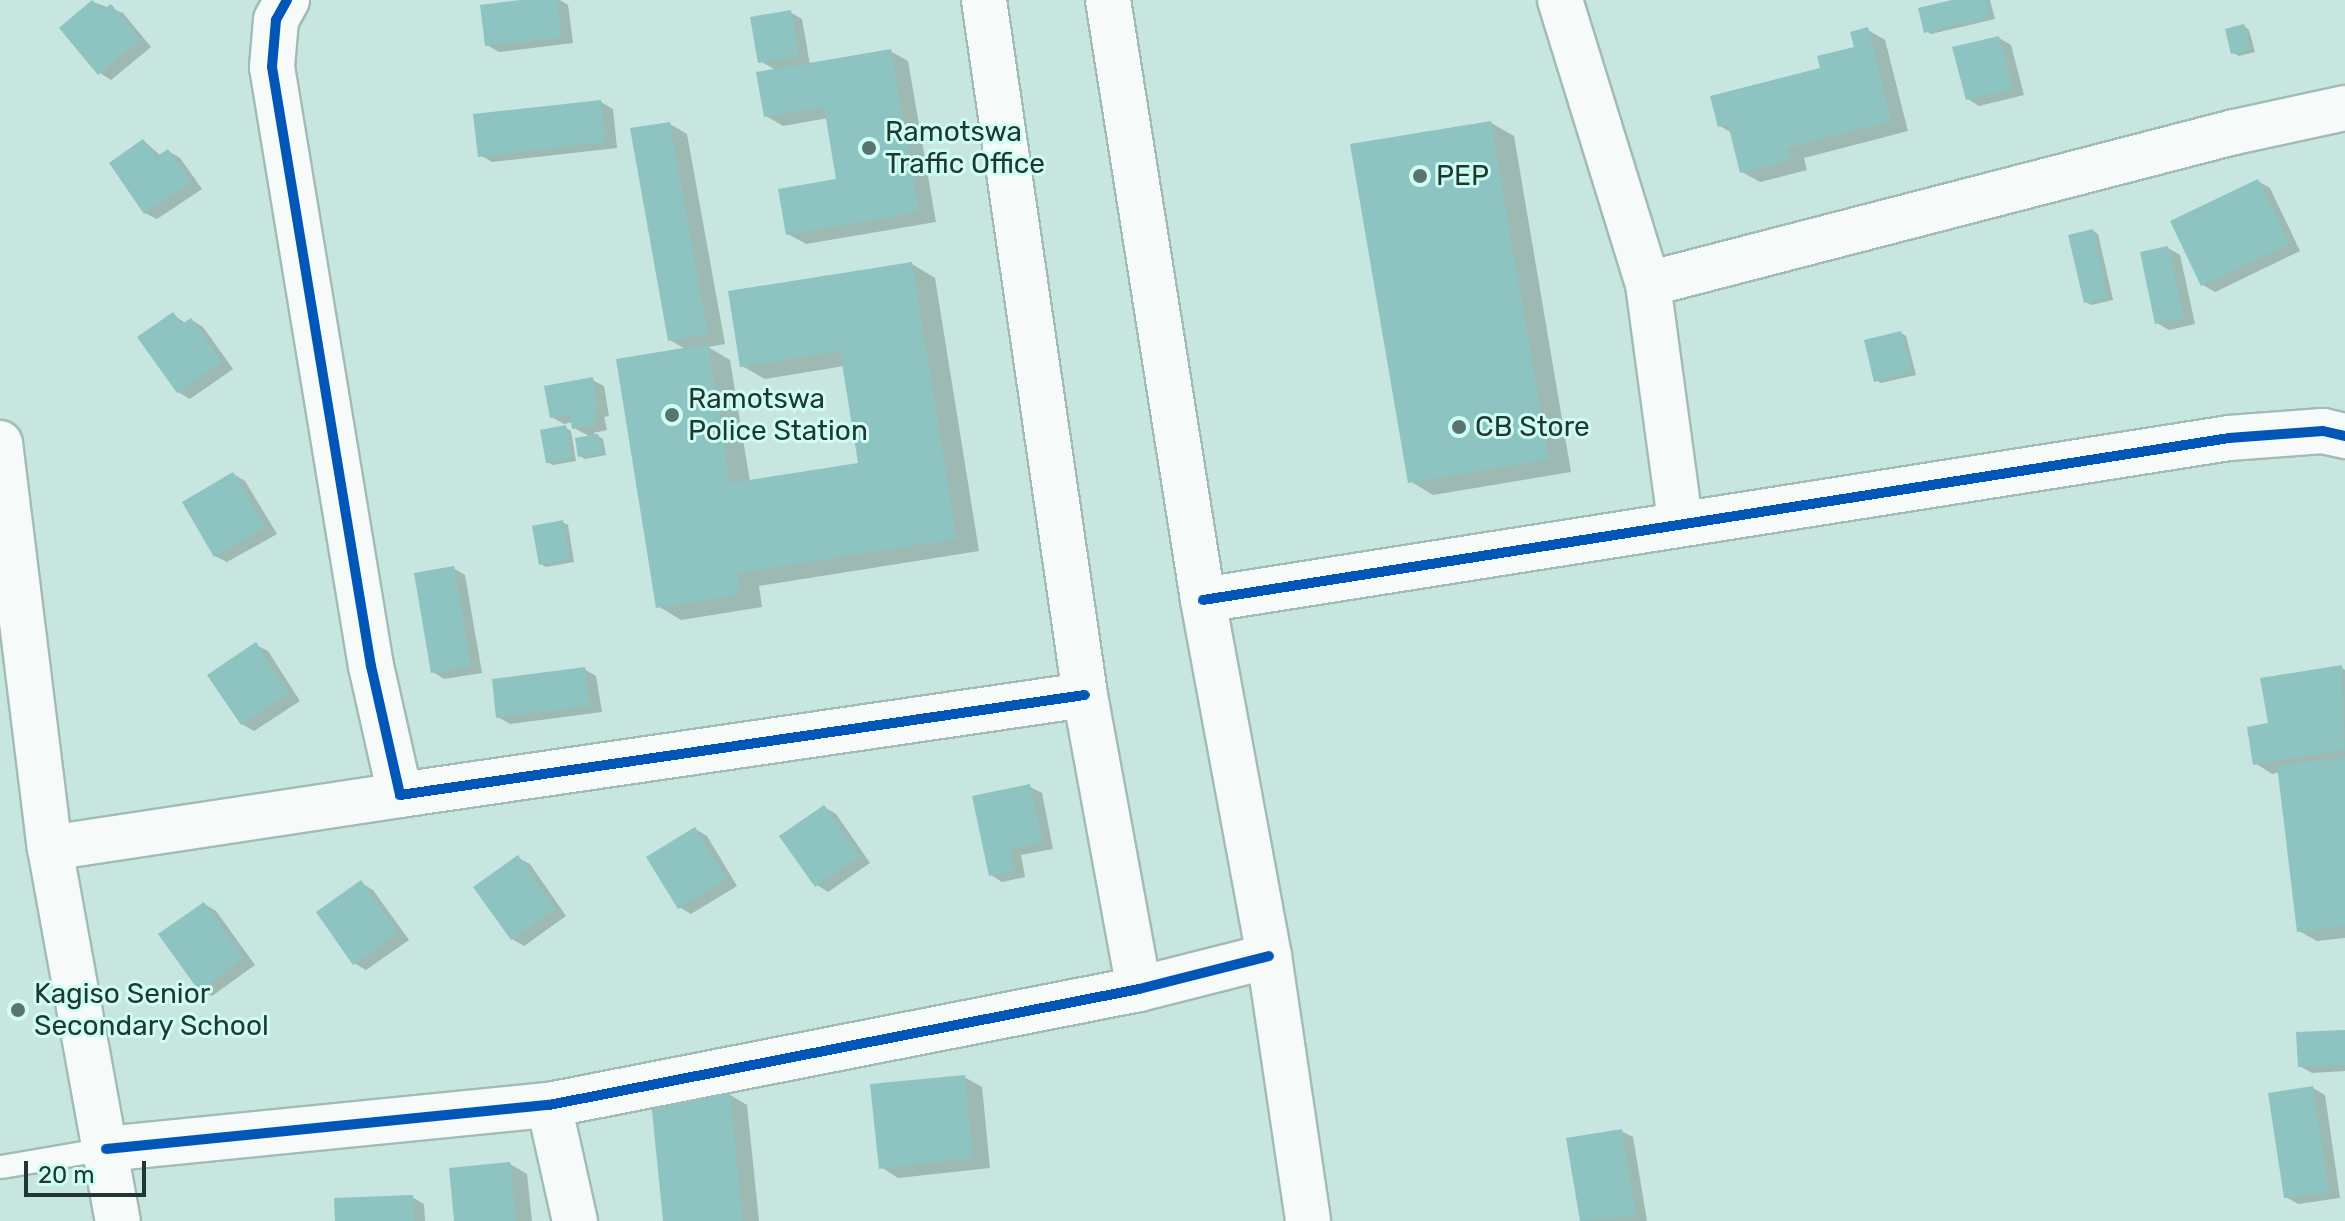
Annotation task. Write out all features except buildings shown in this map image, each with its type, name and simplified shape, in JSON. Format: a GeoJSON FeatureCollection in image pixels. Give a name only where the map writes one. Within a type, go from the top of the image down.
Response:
{"type":"FeatureCollection","features":[{"type":"Feature","properties":{"kind":"street"},"geometry":{"type":"LineString","coordinates":[[287,0],[276,20],[272,67],[371,666],[400,795]]}},
{"type":"Feature","properties":{"kind":"street"},"geometry":{"type":"LineString","coordinates":[[984,0],[1085,695],[1139,989]]}},
{"type":"Feature","properties":{"kind":"street"},"geometry":{"type":"LineString","coordinates":[[1108,0],[1203,600],[1269,956],[1308,1221]]}},
{"type":"Feature","properties":{"kind":"street"},"geometry":{"type":"LineString","coordinates":[[1560,0],[1648,284],[1680,522]]}},
{"type":"Feature","properties":{"kind":"street"},"geometry":{"type":"LineString","coordinates":[[1648,284],[2234,132],[2345,108]]}},
{"type":"Feature","properties":{"kind":"street"},"geometry":{"type":"LineString","coordinates":[[1203,600],[1680,522],[2229,438],[2323,431],[2345,436]]}},
{"type":"Feature","properties":{"kind":"street"},"geometry":{"type":"LineString","coordinates":[[0,443],[50,848],[118,1221]]}},
{"type":"Feature","properties":{"kind":"street"},"geometry":{"type":"LineString","coordinates":[[50,848],[1085,695]]}},
{"type":"Feature","properties":{"kind":"street"},"geometry":{"type":"LineString","coordinates":[[106,1149],[549,1105],[1139,989],[1269,956]]}},
{"type":"Feature","properties":{"kind":"street"},"geometry":{"type":"LineString","coordinates":[[549,1105],[575,1221]]}},
{"type":"Feature","properties":{"kind":"lane"},"geometry":{"type":"LineString","coordinates":[[2,1167],[106,1149]]}},
{"type":"Feature","properties":{"kind":"cycle path"},"geometry":{"type":"LineString","coordinates":[[287,0],[276,20],[272,67],[371,666],[400,795],[1085,695]]}},
{"type":"Feature","properties":{"kind":"cycle path"},"geometry":{"type":"LineString","coordinates":[[1203,600],[2229,438],[2323,431],[2345,436]]}},
{"type":"Feature","properties":{"kind":"cycle path"},"geometry":{"type":"LineString","coordinates":[[106,1149],[549,1105],[1139,989],[1269,956]]}},
{"type":"Feature","properties":{"kind":"place","name":"Ramotswa Traffic Office"},"geometry":{"type":"Point","coordinates":[869,148]}},
{"type":"Feature","properties":{"kind":"place","name":"PEP"},"geometry":{"type":"Point","coordinates":[1420,176]}},
{"type":"Feature","properties":{"kind":"place","name":"Ramotswa Police Station"},"geometry":{"type":"Point","coordinates":[672,415]}},
{"type":"Feature","properties":{"kind":"place","name":"CB Store"},"geometry":{"type":"Point","coordinates":[1459,427]}},
{"type":"Feature","properties":{"kind":"place","name":"Kagiso Senior Secondary School"},"geometry":{"type":"Point","coordinates":[18,1010]}}]}
